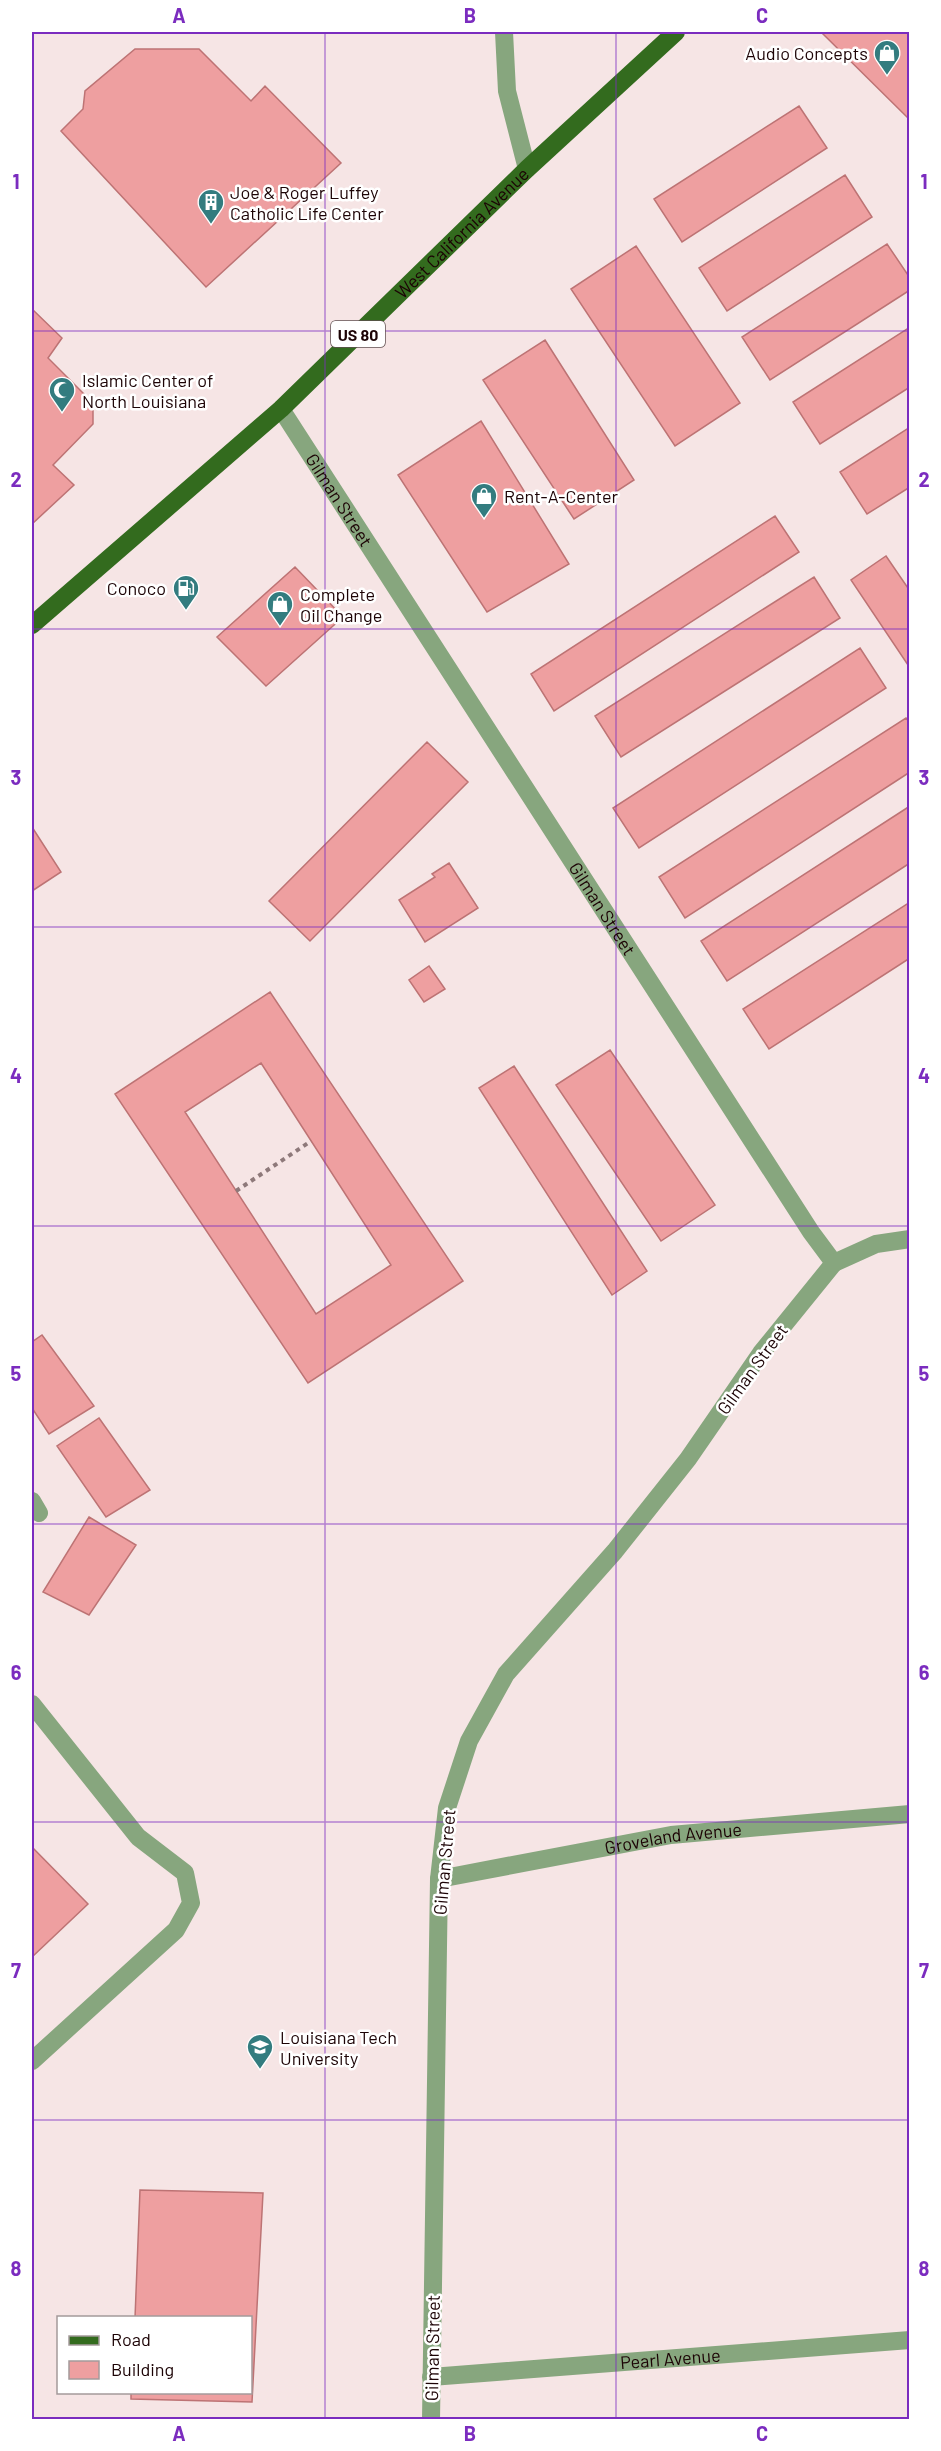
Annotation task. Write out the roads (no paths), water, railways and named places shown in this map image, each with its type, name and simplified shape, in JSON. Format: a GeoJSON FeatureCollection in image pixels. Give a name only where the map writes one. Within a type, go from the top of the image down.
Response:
{"type":"FeatureCollection","features":[{"type":"Feature","properties":{"kind":"main road","name":"West California Avenue"},"geometry":{"type":"LineString","coordinates":[[32,625],[281,409],[527,169],[676,32]]}},
{"type":"Feature","properties":{"kind":"street"},"geometry":{"type":"LineString","coordinates":[[504,32],[507,91],[527,169]]}},
{"type":"Feature","properties":{"kind":"street","name":"Gilman Street"},"geometry":{"type":"LineString","coordinates":[[281,409],[811,1232],[834,1263],[761,1353],[688,1459],[622,1542],[506,1674],[469,1741],[447,1808],[439,1879],[431,2420]]}},
{"type":"Feature","properties":{"kind":"street"},"geometry":{"type":"LineString","coordinates":[[834,1263],[876,1244],[909,1239]]}},
{"type":"Feature","properties":{"kind":"street"},"geometry":{"type":"LineString","coordinates":[[32,1704],[138,1837],[185,1873],[191,1903],[176,1930],[32,2061]]}},
{"type":"Feature","properties":{"kind":"street","name":"Groveland Avenue"},"geometry":{"type":"LineString","coordinates":[[439,1879],[671,1835],[909,1814]]}},
{"type":"Feature","properties":{"kind":"street","name":"Pearl Avenue"},"geometry":{"type":"LineString","coordinates":[[431,2377],[909,2340]]}},
{"type":"Feature","properties":{"kind":"place","name":"Audio Concepts"},"geometry":{"type":"Point","coordinates":[887,76]}},
{"type":"Feature","properties":{"kind":"place","name":"Joe & Roger Luffey Catholic Life Center"},"geometry":{"type":"Point","coordinates":[211,225]}},
{"type":"Feature","properties":{"kind":"place","name":"Islamic Center of North Louisiana"},"geometry":{"type":"Point","coordinates":[62,413]}},
{"type":"Feature","properties":{"kind":"place","name":"Rent-A-Center"},"geometry":{"type":"Point","coordinates":[484,519]}},
{"type":"Feature","properties":{"kind":"place","name":"Conoco"},"geometry":{"type":"Point","coordinates":[186,611]}},
{"type":"Feature","properties":{"kind":"place","name":"Complete Oil Change"},"geometry":{"type":"Point","coordinates":[280,627]}},
{"type":"Feature","properties":{"kind":"place","name":"Louisiana Tech University"},"geometry":{"type":"Point","coordinates":[260,2070]}}]}
